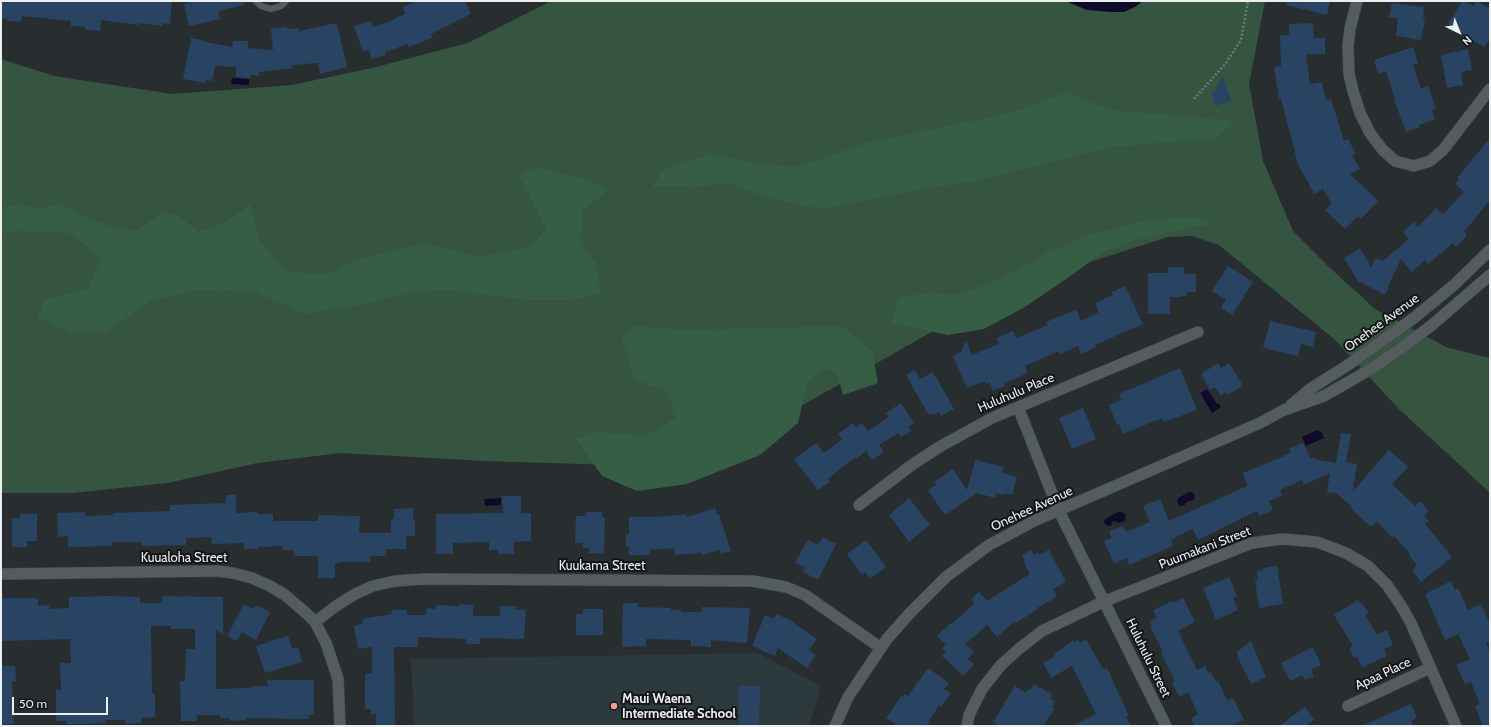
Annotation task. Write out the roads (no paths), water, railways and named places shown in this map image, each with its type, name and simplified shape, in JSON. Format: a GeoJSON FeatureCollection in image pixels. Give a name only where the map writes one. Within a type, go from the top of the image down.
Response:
{"type":"FeatureCollection","features":[{"type":"Feature","properties":{"kind":"street"},"geometry":{"type":"LineString","coordinates":[[1357,1],[1350,29],[1348,46],[1349,74],[1352,91],[1360,113],[1370,133],[1382,149],[1394,161],[1414,166],[1430,161],[1443,150],[1490,89]]}},
{"type":"Feature","properties":{"kind":"street","name":"Onehee Avenue"},"geometry":{"type":"LineString","coordinates":[[1284,410],[1310,389],[1367,352],[1414,318],[1454,285],[1490,250]]}},
{"type":"Feature","properties":{"kind":"street","name":"Onehee Avenue"},"geometry":{"type":"LineString","coordinates":[[835,726],[848,697],[881,648],[909,614],[946,577],[988,545],[1034,521],[1260,423],[1284,410],[1324,396],[1371,369],[1432,325],[1490,275]]}},
{"type":"Feature","properties":{"kind":"street","name":"Huluhulu Place"},"geometry":{"type":"LineString","coordinates":[[859,505],[913,464],[941,446],[992,418],[1198,332]]}},
{"type":"Feature","properties":{"kind":"street","name":"Huluhulu Street"},"geometry":{"type":"LineString","coordinates":[[1018,407],[1059,511],[1166,726]]}},
{"type":"Feature","properties":{"kind":"street","name":"Puumakani Street"},"geometry":{"type":"LineString","coordinates":[[966,726],[969,714],[982,689],[1001,665],[1042,631],[1105,602],[1252,543],[1282,539],[1317,542],[1346,553],[1368,566],[1387,585],[1410,622],[1456,726]]}},
{"type":"Feature","properties":{"kind":"street","name":"Kuualoha Street"},"geometry":{"type":"LineString","coordinates":[[1,574],[210,571],[234,573],[252,578],[270,586],[285,595],[315,622],[326,643],[338,679],[340,726]]}},
{"type":"Feature","properties":{"kind":"street","name":"Kuukama Street"},"geometry":{"type":"LineString","coordinates":[[315,622],[355,594],[372,586],[396,581],[425,579],[752,581],[786,587],[805,595],[881,648]]}},
{"type":"Feature","properties":{"kind":"street","name":"Apaa Place"},"geometry":{"type":"LineString","coordinates":[[1348,706],[1430,668]]}},
{"type":"Feature","properties":{"kind":"lane"},"geometry":{"type":"LineString","coordinates":[[256,1],[261,6],[271,9],[281,6],[286,1]]}},
{"type":"Feature","properties":{"kind":"place","name":"Maui Waena Intermediate School"},"geometry":{"type":"Point","coordinates":[614,706]}}]}
